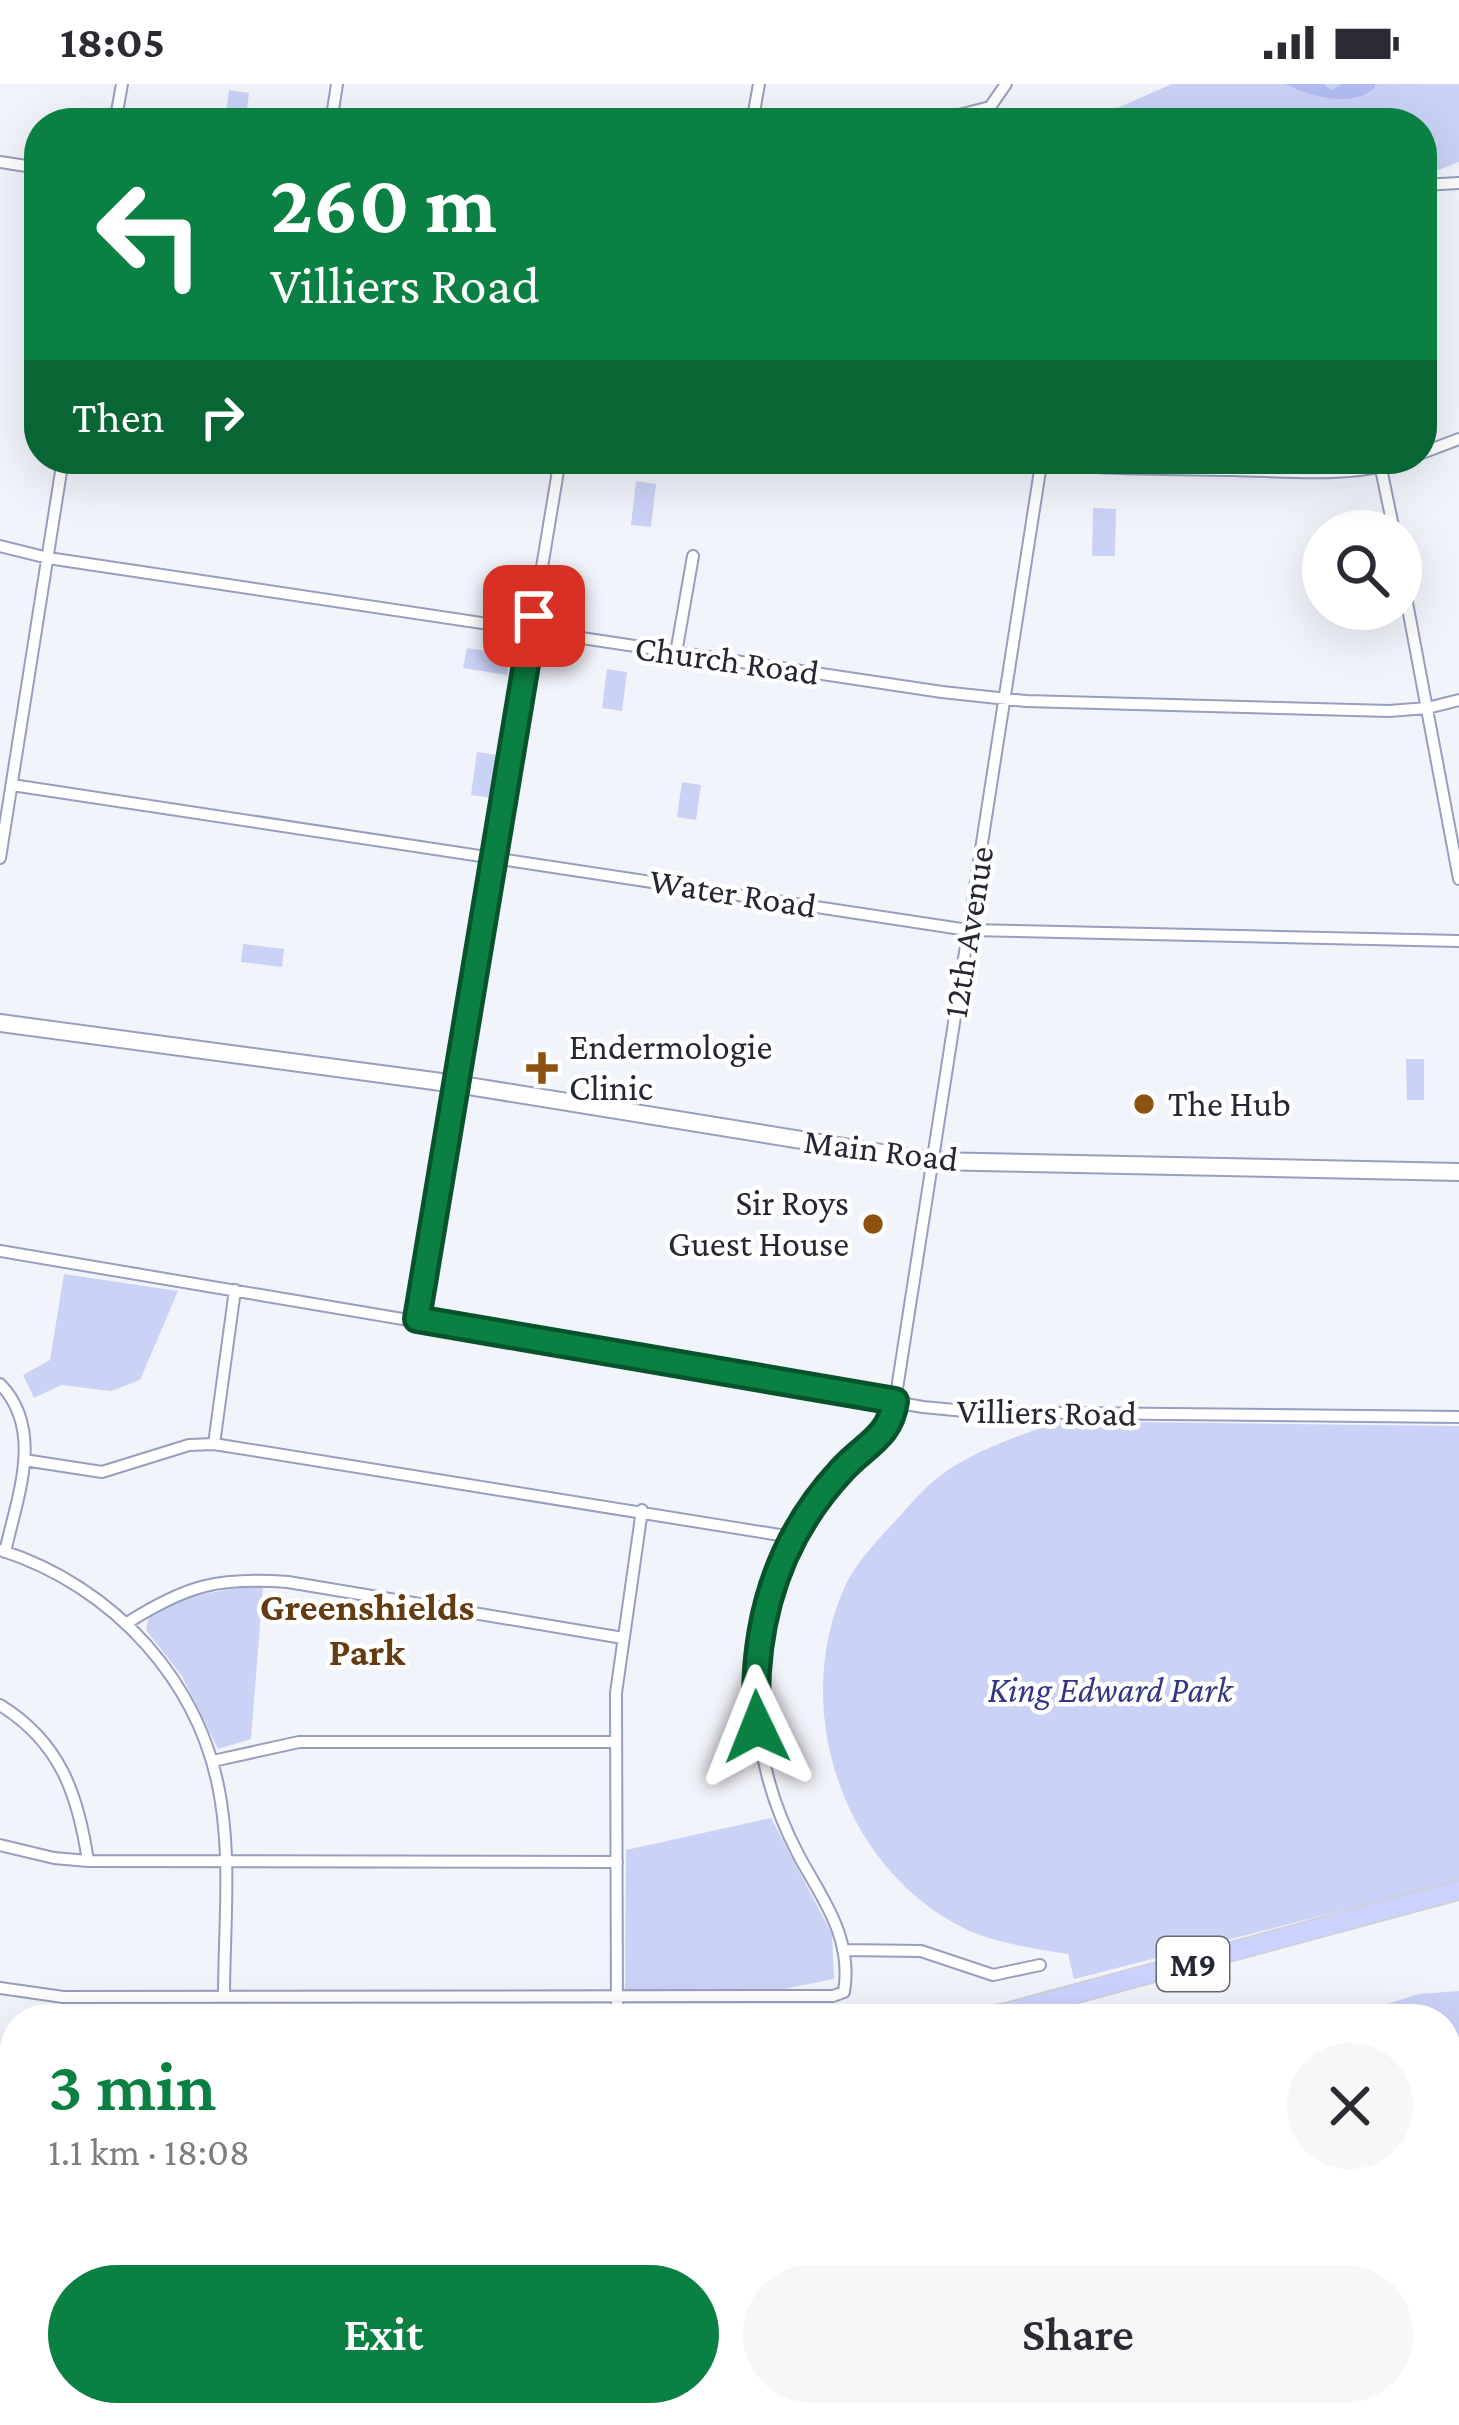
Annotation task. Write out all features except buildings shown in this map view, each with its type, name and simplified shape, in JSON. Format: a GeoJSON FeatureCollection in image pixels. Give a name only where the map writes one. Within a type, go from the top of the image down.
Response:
{"type":"FeatureCollection","features":[{"type":"Feature","properties":{"kind":"main road","name":"Main Road"},"geometry":{"type":"LineString","coordinates":[[0,1013],[213,1043],[309,1063]]}},
{"type":"Feature","properties":{"kind":"main road","name":"Main Road"},"geometry":{"type":"LineString","coordinates":[[0,1022],[456,1084],[931,1161],[1459,1172]]}},
{"type":"Feature","properties":{"kind":"main road","name":"M9"},"geometry":{"type":"LineString","coordinates":[[1038,2004],[1459,1894]]}},
{"type":"Feature","properties":{"kind":"street"},"geometry":{"type":"LineString","coordinates":[[986,108],[1006,84]]}},
{"type":"Feature","properties":{"kind":"street"},"geometry":{"type":"LineString","coordinates":[[0,858],[61,474]]}},
{"type":"Feature","properties":{"kind":"street"},"geometry":{"type":"LineString","coordinates":[[417,1319],[557,474]]}},
{"type":"Feature","properties":{"kind":"street","name":"12th Avenue"},"geometry":{"type":"LineString","coordinates":[[895,1401],[1039,474]]}},
{"type":"Feature","properties":{"kind":"street"},"geometry":{"type":"LineString","coordinates":[[1383,474],[1390,510]]}},
{"type":"Feature","properties":{"kind":"street","name":"Church Road"},"geometry":{"type":"LineString","coordinates":[[0,547],[531,632],[1004,699],[1389,711],[1459,700]]}},
{"type":"Feature","properties":{"kind":"street"},"geometry":{"type":"LineString","coordinates":[[676,653],[693,556]]}},
{"type":"Feature","properties":{"kind":"street"},"geometry":{"type":"LineString","coordinates":[[1412,630],[1459,879]]}},
{"type":"Feature","properties":{"kind":"street","name":"Water Road"},"geometry":{"type":"LineString","coordinates":[[12,784],[968,930],[1459,940]]}},
{"type":"Feature","properties":{"kind":"street","name":"Villiers Road"},"geometry":{"type":"LineString","coordinates":[[0,1251],[976,1412],[1459,1418]]}},
{"type":"Feature","properties":{"kind":"street"},"geometry":{"type":"LineString","coordinates":[[214,1444],[235,1290]]}},
{"type":"Feature","properties":{"kind":"street"},"geometry":{"type":"LineString","coordinates":[[0,1384],[24,1418],[24,1460],[3,1551],[59,1575],[127,1623],[176,1682],[213,1761],[222,1806],[224,1997]]}},
{"type":"Feature","properties":{"kind":"street"},"geometry":{"type":"LineString","coordinates":[[0,1988],[63,1997],[833,1996],[844,1991],[843,1950],[828,1903],[778,1812],[765,1773],[754,1678],[778,1567],[792,1537],[842,1469],[890,1425],[895,1401]]}},
{"type":"Feature","properties":{"kind":"street"},"geometry":{"type":"LineString","coordinates":[[24,1460],[102,1472],[189,1445],[214,1444],[792,1537]]}},
{"type":"Feature","properties":{"kind":"street"},"geometry":{"type":"LineString","coordinates":[[616,2004],[614,1742],[642,1510]]}},
{"type":"Feature","properties":{"kind":"street"},"geometry":{"type":"LineString","coordinates":[[127,1623],[184,1589],[247,1579],[623,1638]]}},
{"type":"Feature","properties":{"kind":"street"},"geometry":{"type":"LineString","coordinates":[[0,1705],[31,1727],[54,1755],[80,1810],[88,1861]]}},
{"type":"Feature","properties":{"kind":"street"},"geometry":{"type":"LineString","coordinates":[[213,1761],[299,1742],[614,1742]]}},
{"type":"Feature","properties":{"kind":"street"},"geometry":{"type":"LineString","coordinates":[[0,1845],[88,1861],[617,1862]]}},
{"type":"Feature","properties":{"kind":"street"},"geometry":{"type":"LineString","coordinates":[[843,1950],[921,1951],[993,1975],[1040,1964]]}},
{"type":"Feature","properties":{"kind":"green space"},"geometry":{"type":"Polygon","coordinates":[[[1172,84],[1459,84],[1459,162],[1437,170],[1437,108],[1117,108],[1172,84]]]}},
{"type":"Feature","properties":{"kind":"green space"},"geometry":{"type":"Polygon","coordinates":[[[229,90],[249,93],[247,108],[227,108],[229,90]]]}},
{"type":"Feature","properties":{"kind":"green space"},"geometry":{"type":"Polygon","coordinates":[[[636,481],[656,484],[651,527],[631,525],[636,481]]]}},
{"type":"Feature","properties":{"kind":"green space"},"geometry":{"type":"Polygon","coordinates":[[[1093,508],[1116,509],[1115,556],[1092,556],[1093,508]]]}},
{"type":"Feature","properties":{"kind":"green space"},"geometry":{"type":"Polygon","coordinates":[[[467,648],[510,655],[507,675],[463,668],[467,648]]]}},
{"type":"Feature","properties":{"kind":"green space"},"geometry":{"type":"Polygon","coordinates":[[[607,669],[627,672],[622,711],[602,708],[607,669]]]}},
{"type":"Feature","properties":{"kind":"green space"},"geometry":{"type":"Polygon","coordinates":[[[477,752],[497,755],[491,798],[471,795],[477,752]]]}},
{"type":"Feature","properties":{"kind":"green space"},"geometry":{"type":"Polygon","coordinates":[[[682,782],[701,785],[696,820],[677,817],[682,782]]]}},
{"type":"Feature","properties":{"kind":"green space"},"geometry":{"type":"Polygon","coordinates":[[[243,944],[284,949],[282,967],[241,962],[243,944]]]}},
{"type":"Feature","properties":{"kind":"green space"},"geometry":{"type":"Polygon","coordinates":[[[1406,1059],[1424,1059],[1424,1100],[1407,1100],[1406,1059]]]}},
{"type":"Feature","properties":{"kind":"green space"},"geometry":{"type":"Polygon","coordinates":[[[64,1274],[178,1291],[140,1380],[111,1391],[61,1385],[34,1398],[23,1375],[50,1360],[64,1274]]]}},
{"type":"Feature","properties":{"kind":"green space","name":"King Edward Park"},"geometry":{"type":"Polygon","coordinates":[[[1059,1421],[1459,1426],[1459,1881],[1074,1979],[1068,1954],[967,1930],[914,1895],[880,1859],[854,1818],[836,1773],[825,1725],[823,1676],[830,1628],[847,1582],[877,1541],[943,1473],[1059,1421]]]}},
{"type":"Feature","properties":{"kind":"green space"},"geometry":{"type":"Polygon","coordinates":[[[263,1587],[251,1739],[218,1749],[182,1676],[146,1630],[149,1617],[185,1597],[263,1587]]]}},
{"type":"Feature","properties":{"kind":"green space"},"geometry":{"type":"Polygon","coordinates":[[[771,1818],[832,1934],[834,1979],[773,1991],[625,1992],[626,1850],[771,1818]]]}},
{"type":"Feature","properties":{"kind":"green space"},"geometry":{"type":"Polygon","coordinates":[[[1459,1991],[1459,2004],[1387,2004],[1419,1994],[1459,1991]]]}},
{"type":"Feature","properties":{"kind":"shaded area"},"geometry":{"type":"Polygon","coordinates":[[[1285,84],[1323,84],[1331,90],[1342,84],[1375,84],[1375,88],[1343,99],[1285,84]]]}},
{"type":"Feature","properties":{"kind":"place","name":"Endermologie Clinic"},"geometry":{"type":"Point","coordinates":[542,1068]}},
{"type":"Feature","properties":{"kind":"place","name":"The Hub"},"geometry":{"type":"Point","coordinates":[1144,1104]}},
{"type":"Feature","properties":{"kind":"place","name":"Sir Roys Guest House"},"geometry":{"type":"Point","coordinates":[873,1224]}},
{"type":"Feature","properties":{"kind":"district","name":"Greenshields Park"},"geometry":{"type":"Point","coordinates":[367,1628]}},
{"type":"Feature","properties":{"kind":"route"},"geometry":{"type":"LineString","coordinates":[[534,616],[417,1319],[895,1401],[890,1425],[842,1469],[817,1500],[778,1567],[754,1678],[757,1727]]}}]}
